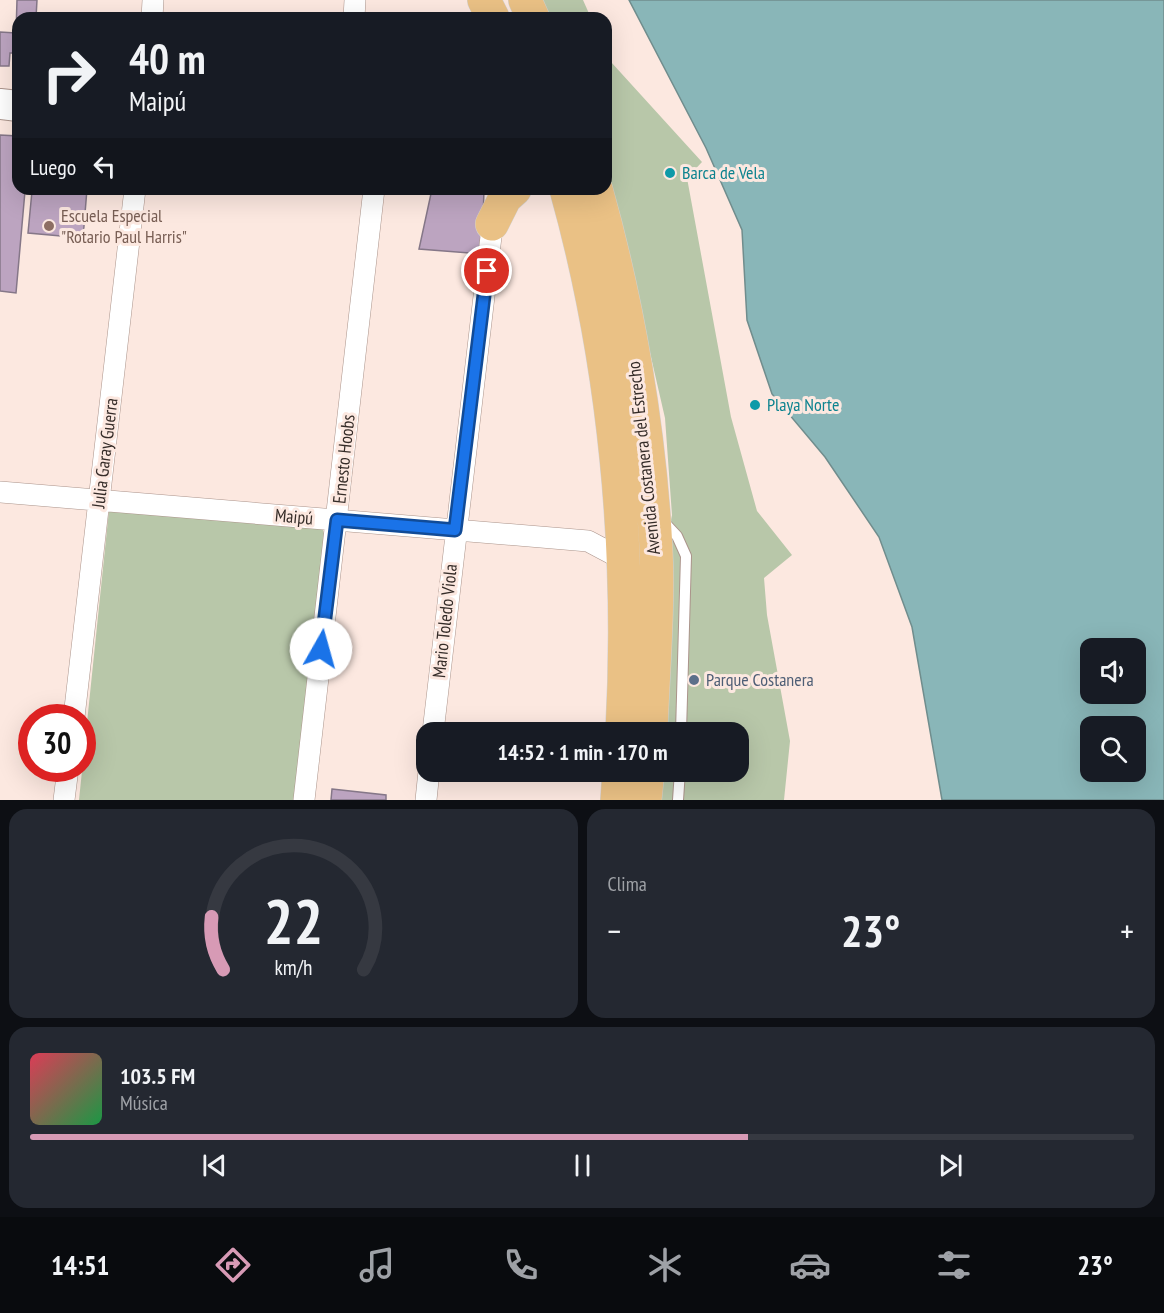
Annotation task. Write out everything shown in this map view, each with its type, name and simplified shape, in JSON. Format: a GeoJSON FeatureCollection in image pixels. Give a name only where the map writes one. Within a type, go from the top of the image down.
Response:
{"type":"FeatureCollection","features":[{"type":"Feature","properties":{"kind":"main road"},"geometry":{"type":"LineString","coordinates":[[492,224],[508,195]]}},
{"type":"Feature","properties":{"kind":"main road"},"geometry":{"type":"LineString","coordinates":[[557,195],[563,203],[584,253]]}},
{"type":"Feature","properties":{"kind":"main road","name":"Avenida Costanera del Estrecho"},"geometry":{"type":"LineString","coordinates":[[588,195],[584,253],[606,370],[620,519],[626,653],[623,722]]}},
{"type":"Feature","properties":{"kind":"main road","name":"Avenida Costanera del Estrecho"},"geometry":{"type":"LineString","coordinates":[[589,195],[630,331],[648,465],[656,550],[651,722]]}},
{"type":"Feature","properties":{"kind":"main road"},"geometry":{"type":"LineString","coordinates":[[620,519],[648,465]]}},
{"type":"Feature","properties":{"kind":"main road"},"geometry":{"type":"LineString","coordinates":[[617,800],[618,782]]}},
{"type":"Feature","properties":{"kind":"main road"},"geometry":{"type":"LineString","coordinates":[[645,800],[647,782]]}},
{"type":"Feature","properties":{"kind":"street","name":"Julia Garay Guerra"},"geometry":{"type":"LineString","coordinates":[[76,704],[134,195]]}},
{"type":"Feature","properties":{"kind":"street","name":"Ernesto Hoobs"},"geometry":{"type":"LineString","coordinates":[[304,800],[373,195]]}},
{"type":"Feature","properties":{"kind":"street","name":"Mario Toledo Viola"},"geometry":{"type":"LineString","coordinates":[[434,722],[496,195]]}},
{"type":"Feature","properties":{"kind":"street","name":"Maipú"},"geometry":{"type":"LineString","coordinates":[[0,492],[588,541],[622,559]]}},
{"type":"Feature","properties":{"kind":"street"},"geometry":{"type":"LineString","coordinates":[[588,541],[620,519]]}},
{"type":"Feature","properties":{"kind":"street"},"geometry":{"type":"LineString","coordinates":[[64,800],[66,782]]}},
{"type":"Feature","properties":{"kind":"street"},"geometry":{"type":"LineString","coordinates":[[426,800],[428,782]]}},
{"type":"Feature","properties":{"kind":"lane"},"geometry":{"type":"LineString","coordinates":[[652,510],[677,536],[686,556],[681,722]]}},
{"type":"Feature","properties":{"kind":"lane"},"geometry":{"type":"LineString","coordinates":[[678,800],[679,782]]}},
{"type":"Feature","properties":{"kind":"green space"},"geometry":{"type":"Polygon","coordinates":[[[535,0],[583,0],[588,12],[540,12],[535,0]]]}},
{"type":"Feature","properties":{"kind":"green space"},"geometry":{"type":"Polygon","coordinates":[[[612,63],[702,162],[687,178],[731,417],[757,511],[792,555],[764,578],[767,615],[790,741],[784,800],[656,800],[657,782],[749,782],[749,722],[661,722],[665,550],[672,515],[665,418],[612,193],[612,63]]]}},
{"type":"Feature","properties":{"kind":"green space"},"geometry":{"type":"Polygon","coordinates":[[[109,510],[316,520],[323,530],[327,545],[296,800],[79,800],[81,782],[96,782],[96,704],[89,704],[109,510]]]}},
{"type":"Feature","properties":{"kind":"water"},"geometry":{"type":"Polygon","coordinates":[[[629,0],[1164,0],[1164,800],[942,800],[912,627],[879,537],[825,457],[772,394],[747,320],[742,230],[706,148],[629,0]]]}},
{"type":"Feature","properties":{"kind":"building"},"geometry":{"type":"Polygon","coordinates":[[[17,0],[37,0],[36,12],[17,12],[17,0]]]}},
{"type":"Feature","properties":{"kind":"building"},"geometry":{"type":"Polygon","coordinates":[[[0,32],[12,33],[12,53],[10,53],[9,66],[0,66],[0,32]]]}},
{"type":"Feature","properties":{"kind":"building"},"geometry":{"type":"Polygon","coordinates":[[[0,135],[12,136],[12,195],[25,195],[16,293],[0,291],[0,135]]]}},
{"type":"Feature","properties":{"kind":"building"},"geometry":{"type":"Polygon","coordinates":[[[32,195],[87,195],[83,238],[28,233],[32,195]]]}},
{"type":"Feature","properties":{"kind":"building"},"geometry":{"type":"Polygon","coordinates":[[[431,195],[484,195],[482,254],[419,249],[431,195]]]}},
{"type":"Feature","properties":{"kind":"building"},"geometry":{"type":"Polygon","coordinates":[[[332,789],[386,795],[386,800],[331,800],[332,789]]]}},
{"type":"Feature","properties":{"kind":"place","name":"Barca de Vela"},"geometry":{"type":"Point","coordinates":[670,173]}},
{"type":"Feature","properties":{"kind":"place","name":"Escuela Especial \"Rotario Paul Harris\""},"geometry":{"type":"Point","coordinates":[49,226]}},
{"type":"Feature","properties":{"kind":"place","name":"Playa Norte"},"geometry":{"type":"Point","coordinates":[755,405]}},
{"type":"Feature","properties":{"kind":"place","name":"Parque Costanera"},"geometry":{"type":"Point","coordinates":[694,680]}},
{"type":"Feature","properties":{"kind":"route"},"geometry":{"type":"LineString","coordinates":[[321,649],[337,520],[455,530],[487,271]]}}]}
